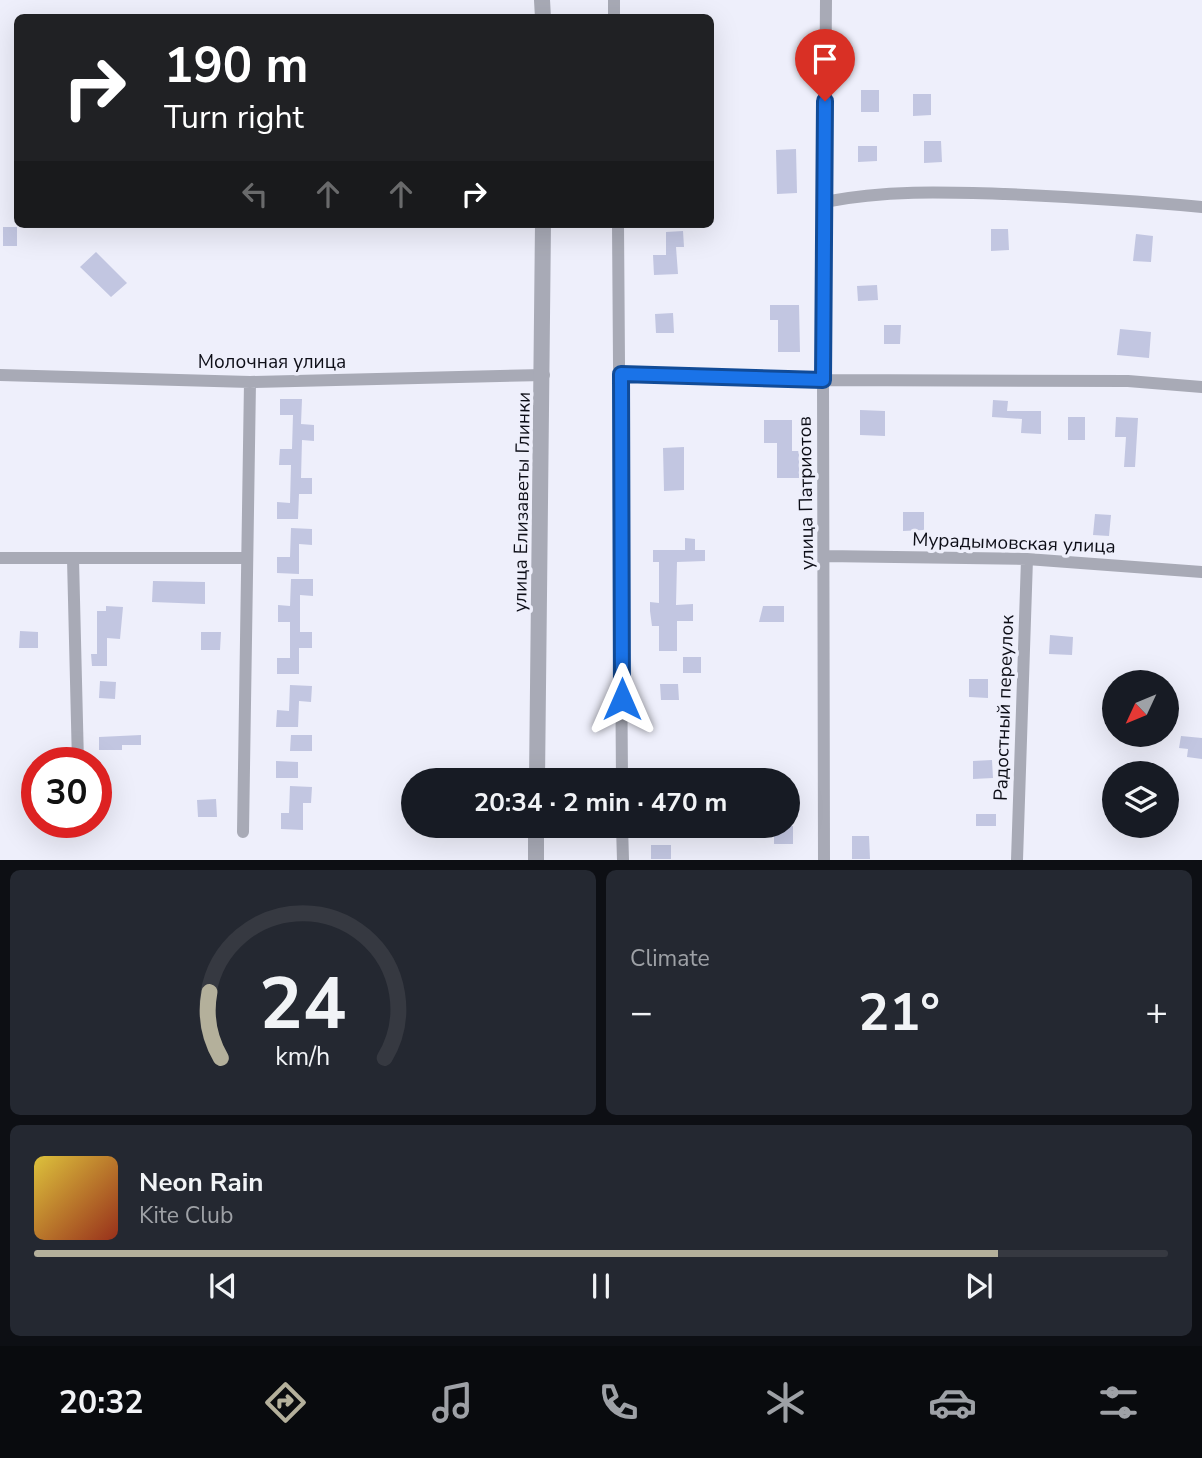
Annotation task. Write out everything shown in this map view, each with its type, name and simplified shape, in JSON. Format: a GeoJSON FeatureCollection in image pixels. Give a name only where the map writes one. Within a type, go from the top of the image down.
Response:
{"type":"FeatureCollection","features":[{"type":"Feature","properties":{"kind":"street","name":"улица Патриотов"},"geometry":{"type":"LineString","coordinates":[[824,859],[823,380],[826,0]]}},
{"type":"Feature","properties":{"kind":"street"},"geometry":{"type":"LineString","coordinates":[[824,202],[869,193],[949,190],[1070,195],[1202,207]]}},
{"type":"Feature","properties":{"kind":"street","name":"улица Елизаветы Глинки"},"geometry":{"type":"LineString","coordinates":[[537,768],[544,375],[543,228]]}},
{"type":"Feature","properties":{"kind":"street"},"geometry":{"type":"LineString","coordinates":[[618,228],[622,768]]}},
{"type":"Feature","properties":{"kind":"street"},"geometry":{"type":"LineString","coordinates":[[621,374],[823,380],[1128,381],[1202,387]]}},
{"type":"Feature","properties":{"kind":"street","name":"Молочная улица"},"geometry":{"type":"LineString","coordinates":[[0,375],[250,382],[544,375]]}},
{"type":"Feature","properties":{"kind":"street"},"geometry":{"type":"LineString","coordinates":[[243,832],[250,382]]}},
{"type":"Feature","properties":{"kind":"street","name":"Мурадымовская улица"},"geometry":{"type":"LineString","coordinates":[[825,556],[1027,559],[1202,572]]}},
{"type":"Feature","properties":{"kind":"street"},"geometry":{"type":"LineString","coordinates":[[0,558],[247,558]]}},
{"type":"Feature","properties":{"kind":"street"},"geometry":{"type":"LineString","coordinates":[[73,559],[78,747]]}},
{"type":"Feature","properties":{"kind":"street","name":"Радостный переулок"},"geometry":{"type":"LineString","coordinates":[[1017,859],[1027,559]]}},
{"type":"Feature","properties":{"kind":"street"},"geometry":{"type":"LineString","coordinates":[[536,838],[536,859]]}},
{"type":"Feature","properties":{"kind":"street"},"geometry":{"type":"LineString","coordinates":[[622,838],[623,859]]}},
{"type":"Feature","properties":{"kind":"building"},"geometry":{"type":"Polygon","coordinates":[[[861,90],[879,90],[879,112],[861,112],[861,90]]]}},
{"type":"Feature","properties":{"kind":"building"},"geometry":{"type":"Polygon","coordinates":[[[913,94],[931,94],[931,115],[913,116],[913,94]]]}},
{"type":"Feature","properties":{"kind":"building"},"geometry":{"type":"Polygon","coordinates":[[[924,141],[941,141],[942,162],[924,163],[924,141]]]}},
{"type":"Feature","properties":{"kind":"building"},"geometry":{"type":"Polygon","coordinates":[[[858,146],[877,146],[877,161],[858,162],[858,146]]]}},
{"type":"Feature","properties":{"kind":"building"},"geometry":{"type":"Polygon","coordinates":[[[796,149],[797,193],[777,194],[776,150],[796,149]]]}},
{"type":"Feature","properties":{"kind":"building"},"geometry":{"type":"Polygon","coordinates":[[[3,227],[17,228],[17,246],[3,246],[3,227]]]}},
{"type":"Feature","properties":{"kind":"building"},"geometry":{"type":"Polygon","coordinates":[[[991,229],[1008,229],[1009,250],[991,251],[991,229]]]}},
{"type":"Feature","properties":{"kind":"building"},"geometry":{"type":"Polygon","coordinates":[[[683,231],[684,247],[676,247],[678,274],[654,275],[653,255],[666,255],[666,232],[683,231]]]}},
{"type":"Feature","properties":{"kind":"building"},"geometry":{"type":"Polygon","coordinates":[[[1136,234],[1153,236],[1151,262],[1133,261],[1136,234]]]}},
{"type":"Feature","properties":{"kind":"building"},"geometry":{"type":"Polygon","coordinates":[[[96,252],[127,283],[111,297],[80,267],[96,252]]]}},
{"type":"Feature","properties":{"kind":"building"},"geometry":{"type":"Polygon","coordinates":[[[877,285],[878,300],[858,301],[857,286],[877,285]]]}},
{"type":"Feature","properties":{"kind":"building"},"geometry":{"type":"Polygon","coordinates":[[[770,305],[799,305],[800,352],[778,352],[778,320],[770,320],[770,305]]]}},
{"type":"Feature","properties":{"kind":"building"},"geometry":{"type":"Polygon","coordinates":[[[673,313],[674,333],[656,333],[655,314],[673,313]]]}},
{"type":"Feature","properties":{"kind":"building"},"geometry":{"type":"Polygon","coordinates":[[[884,325],[901,325],[900,344],[884,344],[884,325]]]}},
{"type":"Feature","properties":{"kind":"building"},"geometry":{"type":"Polygon","coordinates":[[[1120,329],[1151,332],[1149,358],[1117,355],[1120,329]]]}},
{"type":"Feature","properties":{"kind":"building"},"geometry":{"type":"Polygon","coordinates":[[[280,399],[302,399],[301,424],[314,425],[314,441],[302,440],[301,478],[312,478],[312,494],[299,494],[298,519],[277,519],[277,502],[290,503],[291,465],[279,465],[280,449],[292,449],[293,415],[280,415],[280,399]]]}},
{"type":"Feature","properties":{"kind":"building"},"geometry":{"type":"Polygon","coordinates":[[[993,400],[1008,401],[1007,411],[1041,411],[1041,434],[1021,433],[1022,419],[992,417],[993,400]]]}},
{"type":"Feature","properties":{"kind":"building"},"geometry":{"type":"Polygon","coordinates":[[[860,410],[885,411],[885,436],[860,435],[860,410]]]}},
{"type":"Feature","properties":{"kind":"building"},"geometry":{"type":"Polygon","coordinates":[[[1068,417],[1085,417],[1085,440],[1068,440],[1068,417]]]}},
{"type":"Feature","properties":{"kind":"building"},"geometry":{"type":"Polygon","coordinates":[[[1116,417],[1138,418],[1135,467],[1124,467],[1126,437],[1115,437],[1116,417]]]}},
{"type":"Feature","properties":{"kind":"building"},"geometry":{"type":"Polygon","coordinates":[[[764,420],[792,420],[792,451],[799,451],[799,478],[777,478],[777,443],[764,443],[764,420]]]}},
{"type":"Feature","properties":{"kind":"building"},"geometry":{"type":"Polygon","coordinates":[[[684,447],[684,490],[664,491],[663,448],[684,447]]]}},
{"type":"Feature","properties":{"kind":"building"},"geometry":{"type":"Polygon","coordinates":[[[903,512],[924,512],[924,530],[903,531],[903,512]]]}},
{"type":"Feature","properties":{"kind":"building"},"geometry":{"type":"Polygon","coordinates":[[[1095,514],[1111,515],[1109,536],[1093,535],[1095,514]]]}},
{"type":"Feature","properties":{"kind":"building"},"geometry":{"type":"Polygon","coordinates":[[[291,528],[312,529],[312,545],[299,544],[299,574],[277,573],[277,557],[290,557],[291,528]]]}},
{"type":"Feature","properties":{"kind":"building"},"geometry":{"type":"Polygon","coordinates":[[[685,538],[695,539],[695,550],[705,550],[705,561],[677,562],[676,605],[693,604],[693,621],[677,621],[677,651],[659,651],[659,626],[652,626],[650,611],[650,602],[659,603],[659,562],[653,562],[653,550],[685,550],[685,538]]]}},
{"type":"Feature","properties":{"kind":"building"},"geometry":{"type":"Polygon","coordinates":[[[291,579],[313,579],[313,596],[300,595],[300,632],[312,632],[312,648],[299,648],[299,674],[277,674],[277,658],[290,658],[290,622],[278,622],[278,605],[290,606],[291,579]]]}},
{"type":"Feature","properties":{"kind":"building"},"geometry":{"type":"Polygon","coordinates":[[[153,581],[205,582],[205,604],[152,602],[153,581]]]}},
{"type":"Feature","properties":{"kind":"building"},"geometry":{"type":"Polygon","coordinates":[[[106,606],[123,607],[120,639],[107,638],[107,666],[92,666],[91,654],[97,654],[97,611],[106,611],[106,606]]]}},
{"type":"Feature","properties":{"kind":"building"},"geometry":{"type":"Polygon","coordinates":[[[763,606],[784,606],[784,622],[759,622],[763,606]]]}},
{"type":"Feature","properties":{"kind":"building"},"geometry":{"type":"Polygon","coordinates":[[[20,631],[38,632],[38,648],[19,648],[20,631]]]}},
{"type":"Feature","properties":{"kind":"building"},"geometry":{"type":"Polygon","coordinates":[[[201,632],[221,632],[220,650],[201,650],[201,632]]]}},
{"type":"Feature","properties":{"kind":"building"},"geometry":{"type":"Polygon","coordinates":[[[1050,635],[1073,637],[1072,655],[1049,654],[1050,635]]]}},
{"type":"Feature","properties":{"kind":"building"},"geometry":{"type":"Polygon","coordinates":[[[683,657],[701,657],[701,673],[683,673],[683,657]]]}},
{"type":"Feature","properties":{"kind":"building"},"geometry":{"type":"Polygon","coordinates":[[[969,679],[988,679],[988,698],[969,697],[969,679]]]}},
{"type":"Feature","properties":{"kind":"building"},"geometry":{"type":"Polygon","coordinates":[[[100,681],[116,682],[115,699],[99,698],[100,681]]]}},
{"type":"Feature","properties":{"kind":"building"},"geometry":{"type":"Polygon","coordinates":[[[660,684],[678,684],[679,700],[661,700],[660,684]]]}},
{"type":"Feature","properties":{"kind":"building"},"geometry":{"type":"Polygon","coordinates":[[[290,685],[312,686],[311,702],[299,701],[298,727],[276,727],[277,710],[289,711],[290,685]]]}},
{"type":"Feature","properties":{"kind":"building"},"geometry":{"type":"Polygon","coordinates":[[[141,735],[141,745],[122,745],[122,750],[112,750],[112,747],[99,747],[99,737],[141,735]]]}},
{"type":"Feature","properties":{"kind":"building"},"geometry":{"type":"Polygon","coordinates":[[[291,735],[312,735],[312,751],[290,751],[291,735]]]}},
{"type":"Feature","properties":{"kind":"building"},"geometry":{"type":"Polygon","coordinates":[[[1181,736],[1202,738],[1202,759],[1187,757],[1188,749],[1179,748],[1181,736]]]}},
{"type":"Feature","properties":{"kind":"building"},"geometry":{"type":"Polygon","coordinates":[[[992,760],[993,778],[973,779],[973,761],[992,760]]]}},
{"type":"Feature","properties":{"kind":"building"},"geometry":{"type":"Polygon","coordinates":[[[276,761],[298,762],[298,778],[276,778],[276,761]]]}},
{"type":"Feature","properties":{"kind":"building"},"geometry":{"type":"Polygon","coordinates":[[[290,786],[312,787],[311,803],[303,803],[303,830],[281,829],[281,813],[289,813],[290,786]]]}},
{"type":"Feature","properties":{"kind":"building"},"geometry":{"type":"Polygon","coordinates":[[[216,799],[217,817],[198,817],[197,800],[216,799]]]}},
{"type":"Feature","properties":{"kind":"building"},"geometry":{"type":"Polygon","coordinates":[[[976,814],[996,814],[996,826],[976,826],[976,814]]]}},
{"type":"Feature","properties":{"kind":"building"},"geometry":{"type":"Polygon","coordinates":[[[852,836],[869,836],[870,859],[852,859],[852,836]]]}},
{"type":"Feature","properties":{"kind":"building"},"geometry":{"type":"Polygon","coordinates":[[[774,838],[793,838],[793,844],[774,844],[774,838]]]}},
{"type":"Feature","properties":{"kind":"building"},"geometry":{"type":"Polygon","coordinates":[[[651,845],[671,845],[671,859],[651,859],[651,845]]]}},
{"type":"Feature","properties":{"kind":"route"},"geometry":{"type":"LineString","coordinates":[[622,699],[621,374],[823,380],[825,101]]}}]}
